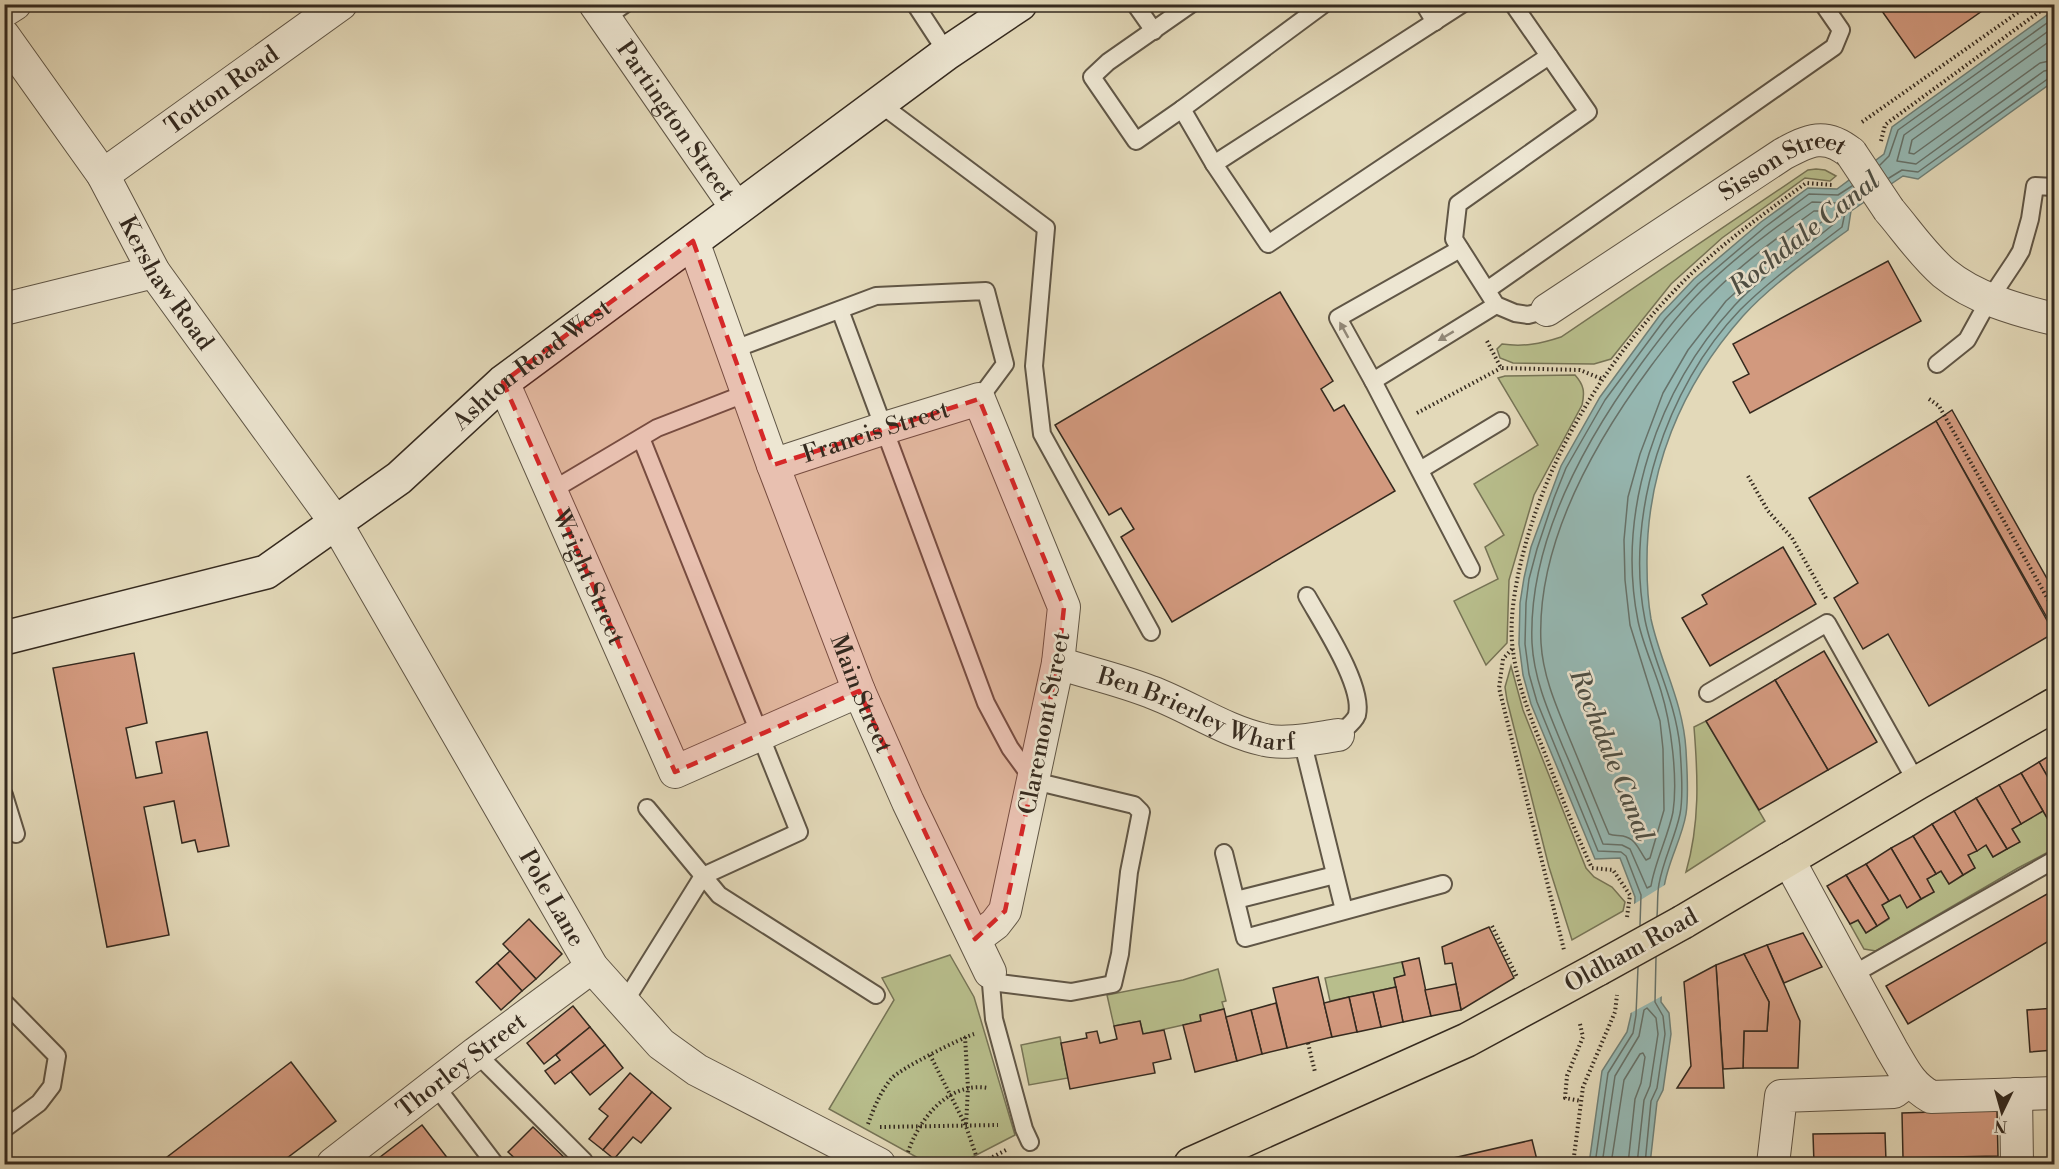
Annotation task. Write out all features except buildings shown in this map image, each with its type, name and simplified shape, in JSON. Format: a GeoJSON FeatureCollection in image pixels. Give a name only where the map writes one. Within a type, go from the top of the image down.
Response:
{"type":"FeatureCollection","features":[{"type":"Feature","properties":{"kind":"highway","name":"Oldham Road"},"geometry":{"type":"LineString","coordinates":[[1191,1164],[1598,979],[1683,922],[1788,859],[2055,705]]}},
{"type":"Feature","properties":{"kind":"street"},"geometry":{"type":"LineString","coordinates":[[4,11],[15,4]]}},
{"type":"Feature","properties":{"kind":"street","name":"Totton Road"},"geometry":{"type":"LineString","coordinates":[[103,175],[341,4]]}},
{"type":"Feature","properties":{"kind":"street","name":"Ashton Road West"},"geometry":{"type":"LineString","coordinates":[[4,638],[266,572],[399,478],[503,382],[947,53],[1020,4]]}},
{"type":"Feature","properties":{"kind":"street","name":"Partington Street"},"geometry":{"type":"LineString","coordinates":[[608,9],[737,209]]}},
{"type":"Feature","properties":{"kind":"street","name":"Kershaw Road"},"geometry":{"type":"LineString","coordinates":[[4,36],[103,175],[154,272],[336,523]]}},
{"type":"Feature","properties":{"kind":"street","name":"Sisson Street"},"geometry":{"type":"LineString","coordinates":[[1547,310],[1783,154],[1803,144],[1823,140],[1865,152],[1889,210],[1945,273],[1989,300],[2055,319]]}},
{"type":"Feature","properties":{"kind":"street","name":"Main Street"},"geometry":{"type":"LineString","coordinates":[[693,242],[773,465],[859,691],[908,802],[975,939],[991,977]]}},
{"type":"Feature","properties":{"kind":"street"},"geometry":{"type":"LineString","coordinates":[[4,309],[154,272]]}},
{"type":"Feature","properties":{"kind":"street","name":"Wright Street"},"geometry":{"type":"LineString","coordinates":[[503,382],[675,772],[760,735]]}},
{"type":"Feature","properties":{"kind":"street","name":"Francis Street"},"geometry":{"type":"LineString","coordinates":[[773,465],[979,399]]}},
{"type":"Feature","properties":{"kind":"street","name":"Claremont Street"},"geometry":{"type":"LineString","coordinates":[[975,939],[995,924],[1005,911],[1058,663],[1064,607],[979,399]]}},
{"type":"Feature","properties":{"kind":"street","name":"Pole Lane"},"geometry":{"type":"LineString","coordinates":[[336,523],[592,967],[661,1044],[697,1070],[892,1161]]}},
{"type":"Feature","properties":{"kind":"street","name":"Ben Brierley Wharf"},"geometry":{"type":"LineString","coordinates":[[1058,663],[1150,691],[1227,728],[1267,741],[1302,740],[1338,735]]}},
{"type":"Feature","properties":{"kind":"street"},"geometry":{"type":"LineString","coordinates":[[760,735],[859,691]]}},
{"type":"Feature","properties":{"kind":"street"},"geometry":{"type":"LineString","coordinates":[[1788,859],[1910,1080],[1918,1090],[1931,1097],[2055,1093]]}},
{"type":"Feature","properties":{"kind":"street","name":"Thorley Street"},"geometry":{"type":"LineString","coordinates":[[333,1164],[592,967]]}},
{"type":"Feature","properties":{"kind":"street"},"geometry":{"type":"LineString","coordinates":[[1773,1164],[1781,1096],[1894,1092],[1910,1080]]}},
{"type":"Feature","properties":{"kind":"street"},"geometry":{"type":"LineString","coordinates":[[2016,1094],[2017,1164]]}},
{"type":"Feature","properties":{"kind":"lane"},"geometry":{"type":"LineString","coordinates":[[915,4],[947,53]]}},
{"type":"Feature","properties":{"kind":"lane"},"geometry":{"type":"LineString","coordinates":[[1135,4],[1154,31]]}},
{"type":"Feature","properties":{"kind":"lane"},"geometry":{"type":"LineString","coordinates":[[1191,4],[1108,62],[1092,77],[1136,141],[1324,4]]}},
{"type":"Feature","properties":{"kind":"lane"},"geometry":{"type":"LineString","coordinates":[[1424,4],[1435,22]]}},
{"type":"Feature","properties":{"kind":"lane"},"geometry":{"type":"LineString","coordinates":[[1214,164],[1462,4]]}},
{"type":"Feature","properties":{"kind":"lane"},"geometry":{"type":"LineString","coordinates":[[1513,4],[1588,112],[1458,204],[1454,239],[1496,305],[1515,313],[1528,315],[1547,310]]}},
{"type":"Feature","properties":{"kind":"lane"},"geometry":{"type":"LineString","coordinates":[[1487,290],[1834,47],[1841,30],[1823,4]]}},
{"type":"Feature","properties":{"kind":"lane"},"geometry":{"type":"LineString","coordinates":[[1182,109],[1214,164],[1268,244],[1549,56]]}},
{"type":"Feature","properties":{"kind":"lane"},"geometry":{"type":"LineString","coordinates":[[879,103],[1046,228],[1034,366],[1042,434],[1151,632]]}},
{"type":"Feature","properties":{"kind":"lane"},"geometry":{"type":"LineString","coordinates":[[1937,364],[1967,340],[1989,300],[2021,251],[2030,219],[2035,186],[2055,188]]}},
{"type":"Feature","properties":{"kind":"lane"},"geometry":{"type":"LineString","coordinates":[[1460,249],[1338,318],[1471,569]]}},
{"type":"Feature","properties":{"kind":"lane"},"geometry":{"type":"LineString","coordinates":[[732,350],[876,296],[986,291],[1005,364],[979,399]]}},
{"type":"Feature","properties":{"kind":"lane"},"geometry":{"type":"LineString","coordinates":[[1373,381],[1496,305]]}},
{"type":"Feature","properties":{"kind":"lane"},"geometry":{"type":"LineString","coordinates":[[840,310],[986,703],[1010,748],[1034,781],[1134,805],[1141,812],[1129,872],[1120,954],[1113,984],[1071,992],[991,977]]}},
{"type":"Feature","properties":{"kind":"lane"},"geometry":{"type":"LineString","coordinates":[[551,491],[657,428],[747,393]]}},
{"type":"Feature","properties":{"kind":"lane"},"geometry":{"type":"LineString","coordinates":[[1420,470],[1501,421]]}},
{"type":"Feature","properties":{"kind":"lane"},"geometry":{"type":"LineString","coordinates":[[624,1003],[703,876],[799,832],[641,438]]}},
{"type":"Feature","properties":{"kind":"lane"},"geometry":{"type":"LineString","coordinates":[[1307,596],[1357,692],[1356,717],[1338,735]]}},
{"type":"Feature","properties":{"kind":"lane"},"geometry":{"type":"LineString","coordinates":[[1708,693],[1827,623],[1917,783]]}},
{"type":"Feature","properties":{"kind":"lane"},"geometry":{"type":"LineString","coordinates":[[1302,740],[1344,910]]}},
{"type":"Feature","properties":{"kind":"lane"},"geometry":{"type":"LineString","coordinates":[[4,795],[16,834]]}},
{"type":"Feature","properties":{"kind":"lane"},"geometry":{"type":"LineString","coordinates":[[647,808],[719,895],[876,995]]}},
{"type":"Feature","properties":{"kind":"lane"},"geometry":{"type":"LineString","coordinates":[[1224,853],[1245,938],[1443,884]]}},
{"type":"Feature","properties":{"kind":"lane"},"geometry":{"type":"LineString","coordinates":[[1852,975],[2055,860]]}},
{"type":"Feature","properties":{"kind":"lane"},"geometry":{"type":"LineString","coordinates":[[1236,900],[1335,875]]}},
{"type":"Feature","properties":{"kind":"lane","name":"Main Street"},"geometry":{"type":"LineString","coordinates":[[991,977],[994,1019],[1024,1130],[1030,1142]]}},
{"type":"Feature","properties":{"kind":"lane"},"geometry":{"type":"LineString","coordinates":[[4,1002],[57,1056],[52,1086],[39,1103],[4,1129]]}},
{"type":"Feature","properties":{"kind":"lane"},"geometry":{"type":"LineString","coordinates":[[476,1053],[584,1161]]}},
{"type":"Feature","properties":{"kind":"lane"},"geometry":{"type":"LineString","coordinates":[[435,1085],[495,1164]]}},
{"type":"Feature","properties":{"kind":"path"},"geometry":{"type":"LineString","coordinates":[[1823,140],[1855,126],[2030,4]]}},
{"type":"Feature","properties":{"kind":"path"},"geometry":{"type":"LineString","coordinates":[[1865,152],[1890,120],[2050,4]]}},
{"type":"Feature","properties":{"kind":"path"},"geometry":{"type":"LineString","coordinates":[[1627,918],[1630,895],[1613,870],[1592,868],[1579,841],[1520,691],[1512,649],[1515,588],[1526,540],[1549,475],[1602,379],[1628,344],[1676,288],[1727,241],[1806,183],[1836,185]]}},
{"type":"Feature","properties":{"kind":"path"},"geometry":{"type":"LineString","coordinates":[[1496,305],[1480,321],[1487,343],[1501,368]]}},
{"type":"Feature","properties":{"kind":"path"},"geometry":{"type":"LineString","coordinates":[[1395,425],[1501,368],[1580,370],[1602,379]]}},
{"type":"Feature","properties":{"kind":"path"},"geometry":{"type":"LineString","coordinates":[[1929,399],[1939,406],[2055,610]]}},
{"type":"Feature","properties":{"kind":"path"},"geometry":{"type":"LineString","coordinates":[[1748,476],[1768,511],[1792,538],[1830,604]]}},
{"type":"Feature","properties":{"kind":"path"},"geometry":{"type":"LineString","coordinates":[[1512,649],[1503,660],[1499,688],[1564,953],[1598,979],[1615,1012],[1583,1087],[1573,1164]]}},
{"type":"Feature","properties":{"kind":"path"},"geometry":{"type":"LineString","coordinates":[[1492,926],[1519,981]]}},
{"type":"Feature","properties":{"kind":"path"},"geometry":{"type":"LineString","coordinates":[[1580,1024],[1583,1037],[1567,1076],[1565,1098],[1581,1101]]}},
{"type":"Feature","properties":{"kind":"path"},"geometry":{"type":"LineString","coordinates":[[975,1034],[965,1037],[893,1076],[877,1101],[867,1127],[1004,1125]]}},
{"type":"Feature","properties":{"kind":"path"},"geometry":{"type":"LineString","coordinates":[[965,1037],[968,1088],[966,1126]]}},
{"type":"Feature","properties":{"kind":"path"},"geometry":{"type":"LineString","coordinates":[[1308,1043],[1315,1072]]}},
{"type":"Feature","properties":{"kind":"path"},"geometry":{"type":"LineString","coordinates":[[930,1055],[966,1126],[979,1164],[1011,1147]]}},
{"type":"Feature","properties":{"kind":"path"},"geometry":{"type":"LineString","coordinates":[[892,1161],[945,1098],[968,1088],[995,1089]]}},
{"type":"Feature","properties":{"kind":"highlighted area"},"geometry":{"type":"Polygon","coordinates":[[[693,241],[773,465],[979,399],[1064,607],[1058,663],[1005,911],[975,939],[859,691],[675,772],[503,382],[693,241]]]}},
{"type":"Feature","properties":{"kind":"green space"},"geometry":{"type":"Polygon","coordinates":[[[1808,170],[1825,170],[1836,176],[1830,181],[1805,178],[1722,238],[1671,284],[1611,359],[1594,364],[1513,363],[1500,358],[1497,349],[1502,344],[1532,344],[1561,337],[1808,170]]]}},
{"type":"Feature","properties":{"kind":"green space"},"geometry":{"type":"Polygon","coordinates":[[[1575,375],[1583,389],[1582,405],[1534,495],[1509,580],[1507,643],[1486,665],[1454,601],[1498,579],[1485,547],[1504,535],[1474,484],[1538,445],[1498,378],[1575,375]]]}},
{"type":"Feature","properties":{"kind":"green space"},"geometry":{"type":"Polygon","coordinates":[[[1511,666],[1523,710],[1586,868],[1594,877],[1612,887],[1625,902],[1623,911],[1572,940],[1549,867],[1507,700],[1505,687],[1511,666]]]}},
{"type":"Feature","properties":{"kind":"green space"},"geometry":{"type":"Polygon","coordinates":[[[1706,721],[1765,821],[1686,872],[1694,836],[1697,800],[1694,727],[1706,721]]]}},
{"type":"Feature","properties":{"kind":"green space"},"geometry":{"type":"Polygon","coordinates":[[[2043,811],[2050,823],[2054,821],[2054,849],[1876,951],[1864,949],[1850,924],[1858,920],[1866,933],[1889,919],[1882,905],[1900,895],[1908,907],[1934,892],[1927,879],[1941,871],[1949,884],[1975,868],[1968,855],[1986,845],[1993,857],[2019,842],[2012,829],[2043,811]]]}},
{"type":"Feature","properties":{"kind":"green space"},"geometry":{"type":"Polygon","coordinates":[[[950,955],[974,997],[1015,1135],[959,1164],[929,1164],[829,1109],[894,1000],[882,978],[950,955]]]}},
{"type":"Feature","properties":{"kind":"green space"},"geometry":{"type":"Polygon","coordinates":[[[1402,962],[1405,975],[1394,978],[1396,987],[1330,1001],[1325,978],[1402,962]]]}},
{"type":"Feature","properties":{"kind":"green space"},"geometry":{"type":"Polygon","coordinates":[[[1218,969],[1226,1001],[1222,1002],[1224,1009],[1200,1015],[1201,1021],[1143,1034],[1140,1021],[1114,1026],[1107,995],[1183,980],[1218,969]]]}},
{"type":"Feature","properties":{"kind":"green space"},"geometry":{"type":"Polygon","coordinates":[[[1060,1037],[1068,1078],[1029,1085],[1021,1045],[1060,1037]]]}},
{"type":"Feature","properties":{"kind":"water","name":"Rochdale Canal"},"geometry":{"type":"Polygon","coordinates":[[[2054,10],[2054,81],[1918,179],[1903,176],[1851,211],[1848,230],[1766,293],[1743,316],[1702,371],[1671,431],[1653,496],[1648,530],[1647,565],[1651,619],[1681,715],[1687,766],[1686,814],[1666,879],[1663,902],[1661,1002],[1669,1013],[1671,1034],[1663,1090],[1657,1102],[1650,1164],[1589,1164],[1602,1071],[1627,1032],[1631,1015],[1635,897],[1620,858],[1595,859],[1531,704],[1523,675],[1519,644],[1520,603],[1524,578],[1531,547],[1561,466],[1600,397],[1660,315],[1694,279],[1761,222],[1808,188],[1837,189],[1884,154],[1892,127],[2054,10]]]}},
{"type":"Feature","properties":{"kind":"pier"},"geometry":{"type":"Polygon","coordinates":[[[1668,883],[1664,995],[1627,1015],[1631,906],[1668,883]]]}}]}
